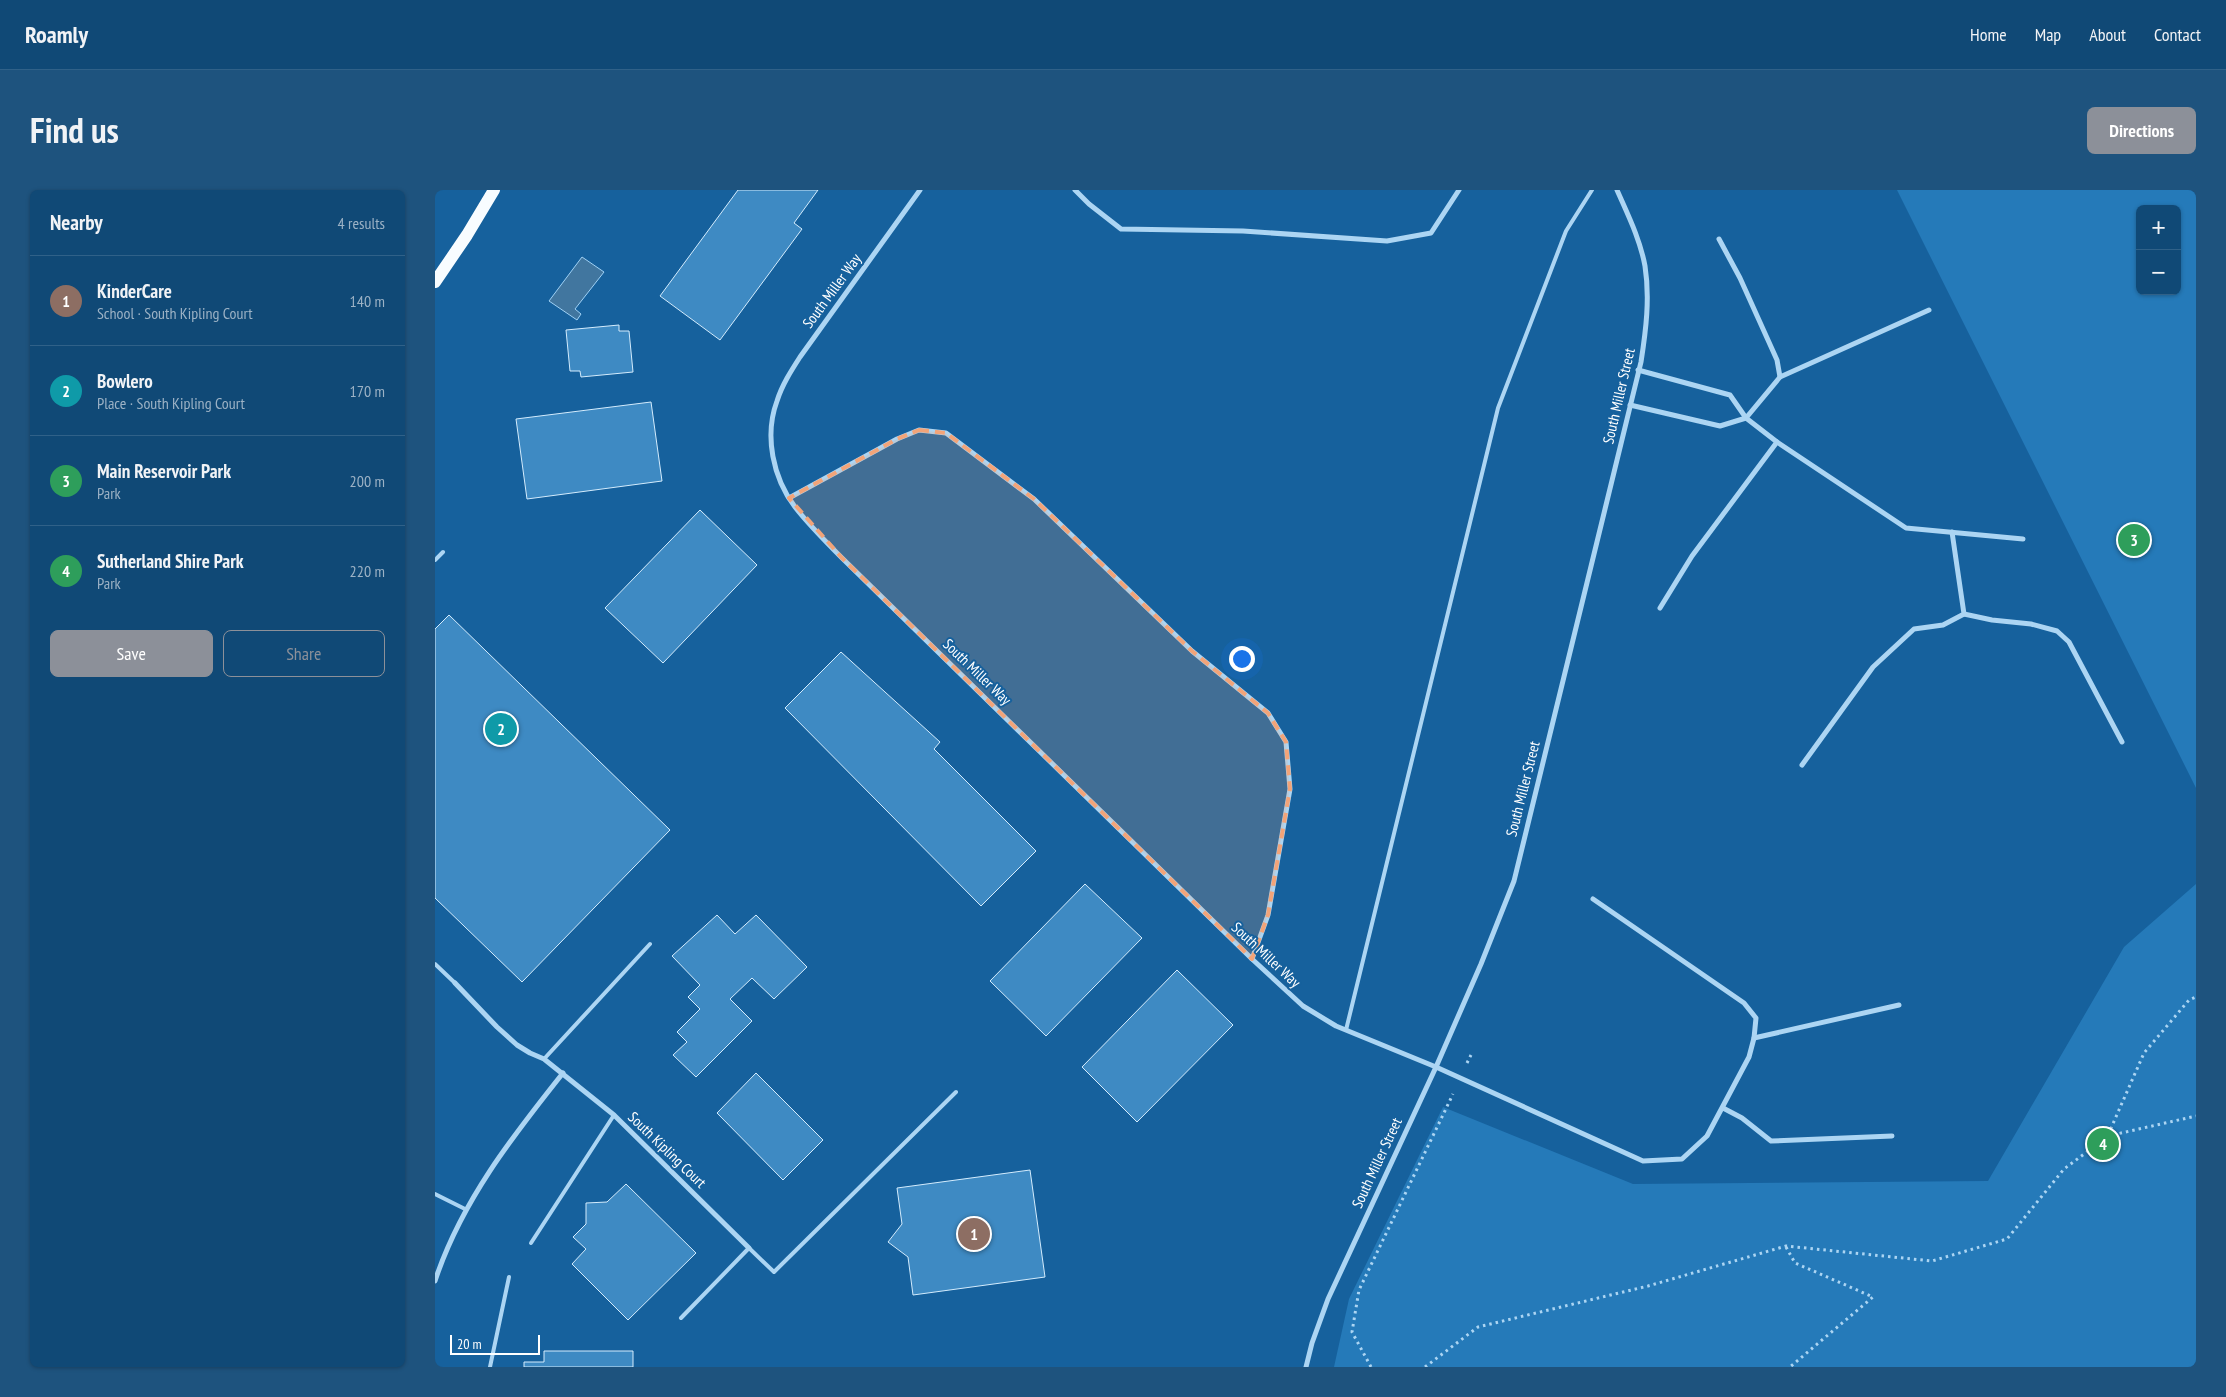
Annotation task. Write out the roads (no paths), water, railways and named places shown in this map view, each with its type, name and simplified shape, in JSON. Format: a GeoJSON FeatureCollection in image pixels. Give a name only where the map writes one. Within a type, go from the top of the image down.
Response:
{"type":"FeatureCollection","features":[{"type":"Feature","properties":{"kind":"main road"},"geometry":{"type":"LineString","coordinates":[[435,282],[467,235],[494,190]]}},
{"type":"Feature","properties":{"kind":"street","name":"South Miller Way"},"geometry":{"type":"LineString","coordinates":[[920,190],[800,357],[782,389],[773,417],[772,449],[776,473],[795,508],[842,558],[1252,960],[1303,1006],[1346,1030],[1435,1067],[1643,1161],[1682,1159],[1707,1136],[1749,1057],[1755,1038]]}},
{"type":"Feature","properties":{"kind":"street"},"geometry":{"type":"LineString","coordinates":[[1075,190],[1089,204],[1121,229],[1243,231],[1387,241],[1431,233],[1459,190]]}},
{"type":"Feature","properties":{"kind":"street","name":"South Miller Street"},"geometry":{"type":"LineString","coordinates":[[1306,1367],[1312,1343],[1328,1299],[1481,964],[1514,880],[1630,405],[1646,330],[1645,266],[1635,232],[1617,190]]}},
{"type":"Feature","properties":{"kind":"street"},"geometry":{"type":"LineString","coordinates":[[1719,239],[1740,278],[1777,360],[1780,377]]}},
{"type":"Feature","properties":{"kind":"street"},"geometry":{"type":"LineString","coordinates":[[1630,405],[1721,426],[1746,418],[1780,377],[1929,310]]}},
{"type":"Feature","properties":{"kind":"street"},"geometry":{"type":"LineString","coordinates":[[1638,370],[1730,395],[1746,418],[1777,442],[1906,528],[2023,539]]}},
{"type":"Feature","properties":{"kind":"street"},"geometry":{"type":"LineString","coordinates":[[789,498],[904,436],[919,430],[946,433],[1034,499],[1192,651],[1268,713],[1286,742],[1290,789],[1268,916],[1252,960]]}},
{"type":"Feature","properties":{"kind":"street"},"geometry":{"type":"LineString","coordinates":[[1660,608],[1692,556],[1777,442]]}},
{"type":"Feature","properties":{"kind":"street"},"geometry":{"type":"LineString","coordinates":[[1952,532],[1964,614]]}},
{"type":"Feature","properties":{"kind":"street"},"geometry":{"type":"LineString","coordinates":[[1802,764],[1873,667],[1914,629],[1943,625],[1964,614],[1991,620],[2031,624],[2057,631],[2069,642],[2122,742]]}},
{"type":"Feature","properties":{"kind":"street"},"geometry":{"type":"LineString","coordinates":[[1593,898],[1744,1003],[1756,1018],[1755,1038],[1899,1006]]}},
{"type":"Feature","properties":{"kind":"street","name":"South Kipling Court"},"geometry":{"type":"LineString","coordinates":[[455,984],[497,1028],[517,1045],[530,1054],[545,1059],[614,1115],[749,1248]]}},
{"type":"Feature","properties":{"kind":"street"},"geometry":{"type":"LineString","coordinates":[[435,1281],[445,1252],[465,1209],[504,1150],[563,1073]]}},
{"type":"Feature","properties":{"kind":"street"},"geometry":{"type":"LineString","coordinates":[[1723,1108],[1742,1118],[1771,1141],[1892,1136]]}},
{"type":"Feature","properties":{"kind":"lane"},"geometry":{"type":"LineString","coordinates":[[1346,1030],[1499,408],[1566,231],[1592,190]]}},
{"type":"Feature","properties":{"kind":"lane"},"geometry":{"type":"LineString","coordinates":[[435,560],[443,552]]}},
{"type":"Feature","properties":{"kind":"lane"},"geometry":{"type":"LineString","coordinates":[[545,1059],[650,944]]}},
{"type":"Feature","properties":{"kind":"lane"},"geometry":{"type":"LineString","coordinates":[[435,964],[455,984]]}},
{"type":"Feature","properties":{"kind":"lane"},"geometry":{"type":"LineString","coordinates":[[681,1318],[749,1248],[774,1272],[956,1092]]}},
{"type":"Feature","properties":{"kind":"lane"},"geometry":{"type":"LineString","coordinates":[[531,1243],[614,1115]]}},
{"type":"Feature","properties":{"kind":"lane"},"geometry":{"type":"LineString","coordinates":[[435,1194],[465,1209]]}},
{"type":"Feature","properties":{"kind":"lane"},"geometry":{"type":"LineString","coordinates":[[490,1367],[509,1277]]}},
{"type":"Feature","properties":{"kind":"place","name":"Main Reservoir Park"},"geometry":{"type":"Point","coordinates":[2134,540]}},
{"type":"Feature","properties":{"kind":"place","name":"Bowlero"},"geometry":{"type":"Point","coordinates":[501,729]}},
{"type":"Feature","properties":{"kind":"place","name":"Sutherland Shire Park"},"geometry":{"type":"Point","coordinates":[2103,1144]}},
{"type":"Feature","properties":{"kind":"place","name":"KinderCare"},"geometry":{"type":"Point","coordinates":[974,1234]}}]}
